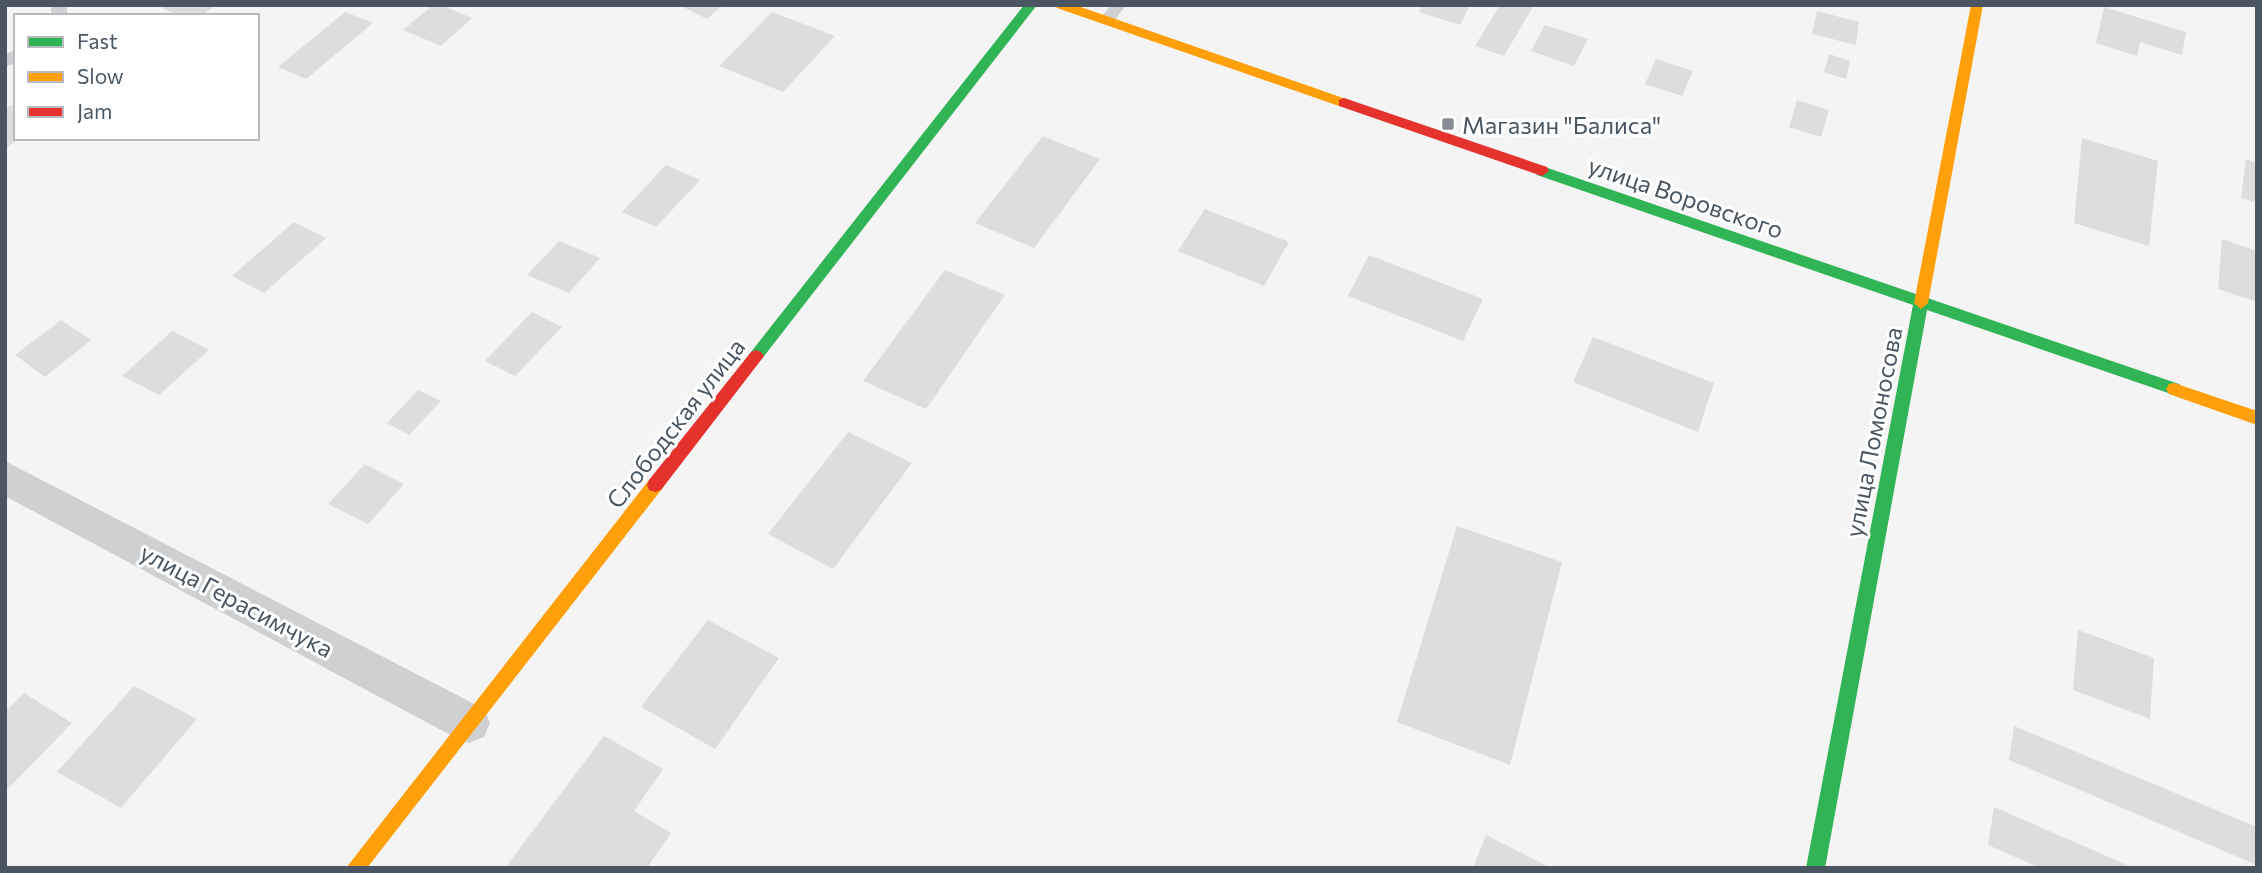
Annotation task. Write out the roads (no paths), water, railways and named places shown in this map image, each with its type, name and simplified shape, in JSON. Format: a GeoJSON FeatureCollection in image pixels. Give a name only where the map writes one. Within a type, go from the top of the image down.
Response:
{"type":"FeatureCollection","features":[{"type":"Feature","properties":{"kind":"street","name":"Слободская улица"},"geometry":{"type":"LineString","coordinates":[[355,868],[1031,5]]}},
{"type":"Feature","properties":{"kind":"street","name":"улица Воровского"},"geometry":{"type":"LineString","coordinates":[[1060,5],[2257,418]]}},
{"type":"Feature","properties":{"kind":"street","name":"улица Ломоносова"},"geometry":{"type":"LineString","coordinates":[[1815,868],[1977,5]]}},
{"type":"Feature","properties":{"kind":"street","name":"улица Герасимчука"},"geometry":{"type":"LineString","coordinates":[[5,477],[469,723]]}},
{"type":"Feature","properties":{"kind":"lane"},"geometry":{"type":"LineString","coordinates":[[1107,20],[1119,5]]}},
{"type":"Feature","properties":{"kind":"place","name":"Магазин \"Балиса\""},"geometry":{"type":"Point","coordinates":[1448,124]}}]}
